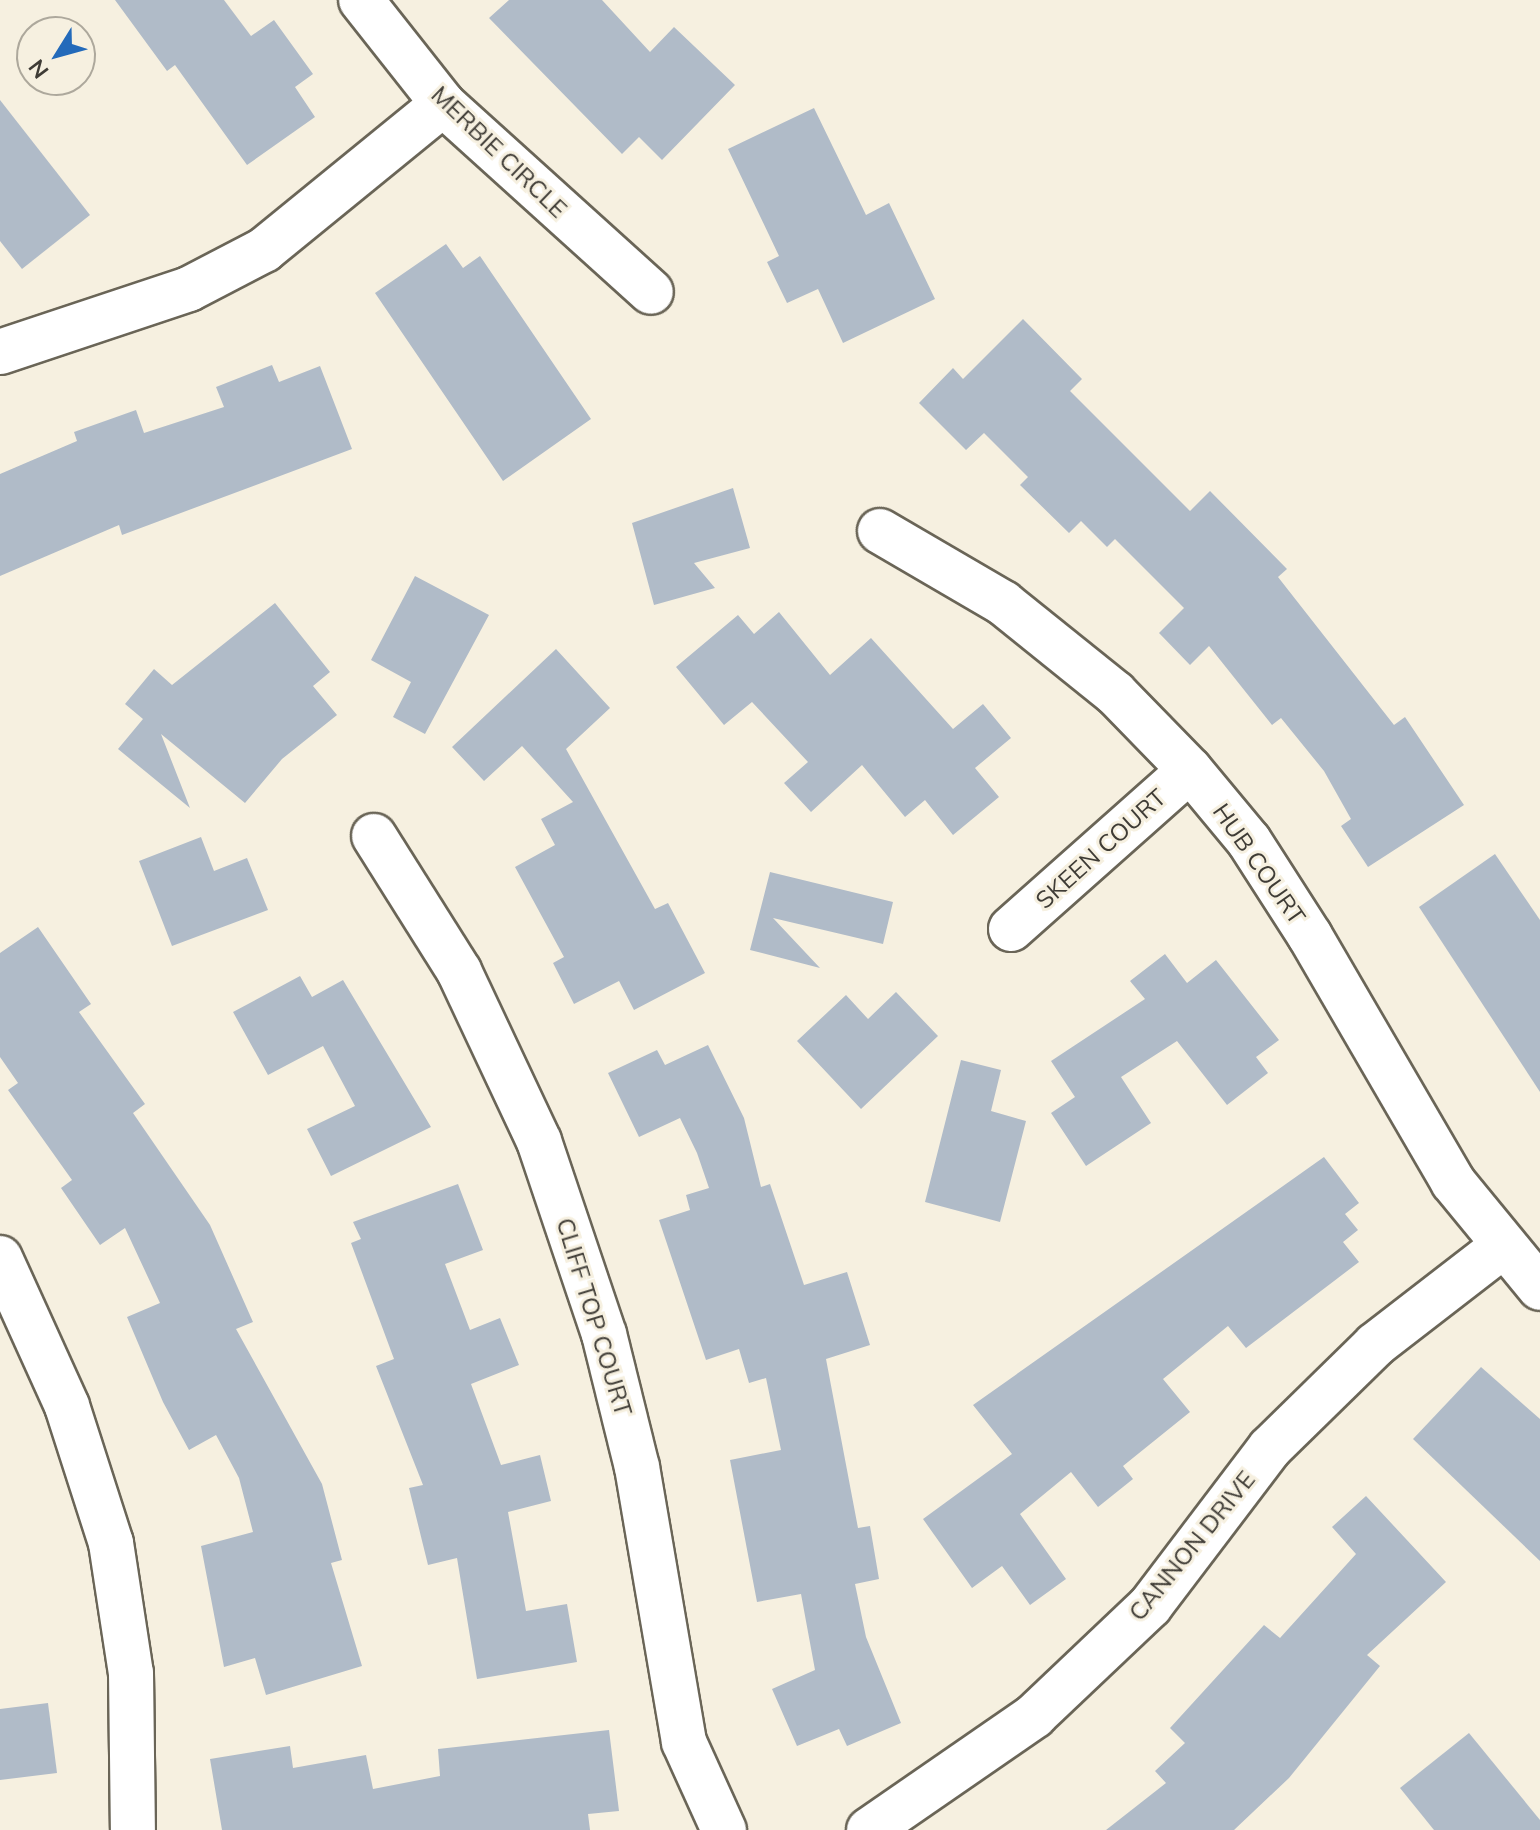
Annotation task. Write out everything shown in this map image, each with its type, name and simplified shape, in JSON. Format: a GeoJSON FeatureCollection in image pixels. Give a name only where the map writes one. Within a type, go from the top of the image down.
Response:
{"type":"FeatureCollection","features":[{"type":"Feature","properties":{"kind":"street","name":"MERBIE CIRCLE"},"geometry":{"type":"LineString","coordinates":[[361,0],[443,104],[651,292]]}},
{"type":"Feature","properties":{"kind":"street"},"geometry":{"type":"LineString","coordinates":[[0,352],[189,289],[264,250],[443,104]]}},
{"type":"Feature","properties":{"kind":"street","name":"HUB COURT"},"geometry":{"type":"LineString","coordinates":[[880,531],[1003,603],[1115,693],[1190,770],[1249,841],[1390,1083],[1502,1247],[1540,1288]]}},
{"type":"Feature","properties":{"kind":"street","name":"SKEEN COURT"},"geometry":{"type":"LineString","coordinates":[[1011,929],[1190,770]]}},
{"type":"Feature","properties":{"kind":"street","name":"CLIFF TOP COURT"},"geometry":{"type":"LineString","coordinates":[[374,836],[459,971],[539,1141],[604,1334],[637,1467],[684,1742],[724,1830]]}},
{"type":"Feature","properties":{"kind":"street","name":"CANNON DRIVE"},"geometry":{"type":"LineString","coordinates":[[869,1830],[1034,1716],[1150,1606],[1270,1448],[1375,1345],[1502,1247]]}},
{"type":"Feature","properties":{"kind":"street"},"geometry":{"type":"LineString","coordinates":[[0,1258],[67,1406],[111,1543],[131,1673],[133,1830]]}},
{"type":"Feature","properties":{"kind":"building"},"geometry":{"type":"Polygon","coordinates":[[[115,0],[224,0],[251,36],[274,20],[313,74],[295,87],[315,117],[247,165],[175,65],[167,71],[115,0]]]}},
{"type":"Feature","properties":{"kind":"building"},"geometry":{"type":"Polygon","coordinates":[[[509,0],[602,0],[650,52],[674,27],[735,85],[662,160],[639,137],[622,154],[489,18],[509,0]]]}},
{"type":"Feature","properties":{"kind":"building"},"geometry":{"type":"Polygon","coordinates":[[[0,100],[90,215],[22,269],[0,241],[0,100]]]}},
{"type":"Feature","properties":{"kind":"building"},"geometry":{"type":"Polygon","coordinates":[[[814,108],[866,215],[889,203],[935,299],[843,343],[818,289],[787,303],[767,262],[779,256],[728,149],[814,108]]]}},
{"type":"Feature","properties":{"kind":"building"},"geometry":{"type":"Polygon","coordinates":[[[446,244],[463,268],[480,256],[591,419],[503,481],[375,293],[446,244]]]}},
{"type":"Feature","properties":{"kind":"building"},"geometry":{"type":"Polygon","coordinates":[[[1023,319],[1082,379],[1070,391],[1190,511],[1210,491],[1287,569],[1278,577],[1394,725],[1405,717],[1464,805],[1368,867],[1341,826],[1351,819],[1324,771],[1281,718],[1272,725],[1209,646],[1190,665],[1159,633],[1184,608],[1115,539],[1107,547],[1081,521],[1069,533],[1020,485],[1028,477],[984,433],[966,450],[919,403],[953,368],[963,379],[1023,319]]]}},
{"type":"Feature","properties":{"kind":"building"},"geometry":{"type":"Polygon","coordinates":[[[272,365],[279,382],[320,366],[352,449],[122,535],[119,525],[0,576],[0,474],[77,441],[74,432],[136,410],[144,433],[224,407],[216,387],[272,365]]]}},
{"type":"Feature","properties":{"kind":"building"},"geometry":{"type":"Polygon","coordinates":[[[733,488],[750,548],[694,563],[715,588],[654,605],[632,523],[733,488]]]}},
{"type":"Feature","properties":{"kind":"building"},"geometry":{"type":"Polygon","coordinates":[[[415,576],[489,615],[425,734],[393,717],[411,682],[371,660],[415,576]]]}},
{"type":"Feature","properties":{"kind":"building"},"geometry":{"type":"Polygon","coordinates":[[[275,603],[330,672],[313,686],[337,715],[282,759],[245,803],[161,734],[190,808],[118,749],[143,719],[125,704],[154,669],[172,685],[275,603]]]}},
{"type":"Feature","properties":{"kind":"building"},"geometry":{"type":"Polygon","coordinates":[[[779,612],[830,675],[871,638],[953,729],[983,704],[1011,738],[975,768],[999,797],[953,835],[925,800],[905,817],[862,765],[811,812],[784,783],[808,762],[752,702],[724,725],[676,667],[738,615],[754,634],[779,612]]]}},
{"type":"Feature","properties":{"kind":"building"},"geometry":{"type":"Polygon","coordinates":[[[556,649],[610,708],[566,749],[655,909],[668,903],[705,973],[634,1010],[619,981],[574,1004],[553,963],[564,957],[515,867],[555,845],[541,819],[573,802],[522,746],[484,781],[452,747],[556,649]]]}},
{"type":"Feature","properties":{"kind":"building"},"geometry":{"type":"Polygon","coordinates":[[[201,837],[214,871],[247,858],[268,910],[172,946],[139,861],[201,837]]]}},
{"type":"Feature","properties":{"kind":"building"},"geometry":{"type":"Polygon","coordinates":[[[1495,854],[1540,920],[1540,1092],[1419,907],[1495,854]]]}},
{"type":"Feature","properties":{"kind":"building"},"geometry":{"type":"Polygon","coordinates":[[[770,872],[893,902],[883,944],[773,918],[820,968],[750,950],[770,872]]]}},
{"type":"Feature","properties":{"kind":"building"},"geometry":{"type":"Polygon","coordinates":[[[38,927],[91,1004],[79,1012],[145,1104],[133,1113],[210,1225],[253,1322],[236,1329],[322,1484],[342,1560],[331,1563],[362,1666],[266,1695],[255,1658],[224,1667],[201,1546],[253,1532],[239,1478],[216,1435],[189,1450],[163,1402],[127,1317],[160,1303],[125,1228],[100,1245],[61,1188],[72,1180],[8,1090],[18,1083],[0,1057],[0,953],[38,927]]]}},
{"type":"Feature","properties":{"kind":"building"},"geometry":{"type":"Polygon","coordinates":[[[1165,954],[1187,983],[1216,960],[1279,1040],[1256,1057],[1268,1073],[1227,1105],[1177,1041],[1121,1077],[1151,1123],[1086,1166],[1051,1113],[1075,1097],[1051,1061],[1145,999],[1130,981],[1165,954]]]}},
{"type":"Feature","properties":{"kind":"building"},"geometry":{"type":"Polygon","coordinates":[[[300,976],[312,997],[343,980],[431,1127],[331,1176],[307,1129],[355,1106],[323,1046],[268,1075],[233,1012],[300,976]]]}},
{"type":"Feature","properties":{"kind":"building"},"geometry":{"type":"Polygon","coordinates":[[[896,992],[938,1036],[861,1109],[797,1041],[846,995],[868,1019],[896,992]]]}},
{"type":"Feature","properties":{"kind":"building"},"geometry":{"type":"Polygon","coordinates":[[[708,1045],[744,1118],[761,1187],[770,1184],[804,1285],[847,1272],[870,1345],[826,1359],[858,1528],[870,1526],[879,1579],[855,1584],[866,1637],[901,1723],[847,1746],[839,1729],[797,1746],[772,1689],[815,1670],[801,1594],[757,1602],[730,1460],[781,1450],[766,1378],[749,1383],[739,1349],[706,1360],[659,1220],[690,1210],[686,1195],[709,1188],[697,1153],[680,1118],[639,1137],[608,1073],[657,1050],[665,1065],[708,1045]]]}},
{"type":"Feature","properties":{"kind":"building"},"geometry":{"type":"Polygon","coordinates":[[[961,1060],[1001,1070],[991,1111],[1026,1121],[1000,1222],[925,1202],[961,1060]]]}},
{"type":"Feature","properties":{"kind":"building"},"geometry":{"type":"Polygon","coordinates":[[[1324,1157],[1359,1203],[1345,1214],[1358,1230],[1343,1242],[1359,1262],[1246,1348],[1228,1326],[1163,1379],[1190,1412],[1123,1466],[1133,1479],[1098,1507],[1071,1472],[1020,1514],[1066,1579],[1030,1605],[1002,1566],[972,1588],[923,1519],[1012,1454],[973,1405],[1324,1157]]]}},
{"type":"Feature","properties":{"kind":"building"},"geometry":{"type":"Polygon","coordinates":[[[458,1184],[483,1250],[445,1264],[470,1330],[500,1318],[519,1365],[471,1384],[501,1465],[540,1455],[551,1501],[508,1512],[526,1611],[567,1604],[577,1662],[477,1679],[457,1558],[428,1565],[409,1488],[423,1485],[376,1366],[394,1359],[351,1243],[361,1239],[353,1222],[458,1184]]]}},
{"type":"Feature","properties":{"kind":"building"},"geometry":{"type":"Polygon","coordinates":[[[1481,1367],[1540,1419],[1540,1561],[1413,1439],[1481,1367]]]}},
{"type":"Feature","properties":{"kind":"building"},"geometry":{"type":"Polygon","coordinates":[[[1366,1496],[1446,1582],[1367,1655],[1380,1666],[1289,1778],[1234,1830],[1106,1830],[1166,1783],[1155,1771],[1185,1743],[1170,1728],[1264,1625],[1280,1638],[1356,1554],[1332,1527],[1366,1496]]]}},
{"type":"Feature","properties":{"kind":"building"},"geometry":{"type":"Polygon","coordinates":[[[48,1703],[57,1773],[0,1780],[0,1709],[48,1703]]]}},
{"type":"Feature","properties":{"kind":"building"},"geometry":{"type":"Polygon","coordinates":[[[609,1730],[619,1811],[588,1814],[590,1830],[222,1830],[210,1759],[290,1746],[293,1768],[366,1755],[373,1789],[440,1776],[438,1749],[609,1730]]]}},
{"type":"Feature","properties":{"kind":"building"},"geometry":{"type":"Polygon","coordinates":[[[1469,1733],[1540,1820],[1540,1830],[1434,1830],[1400,1788],[1469,1733]]]}}]}
